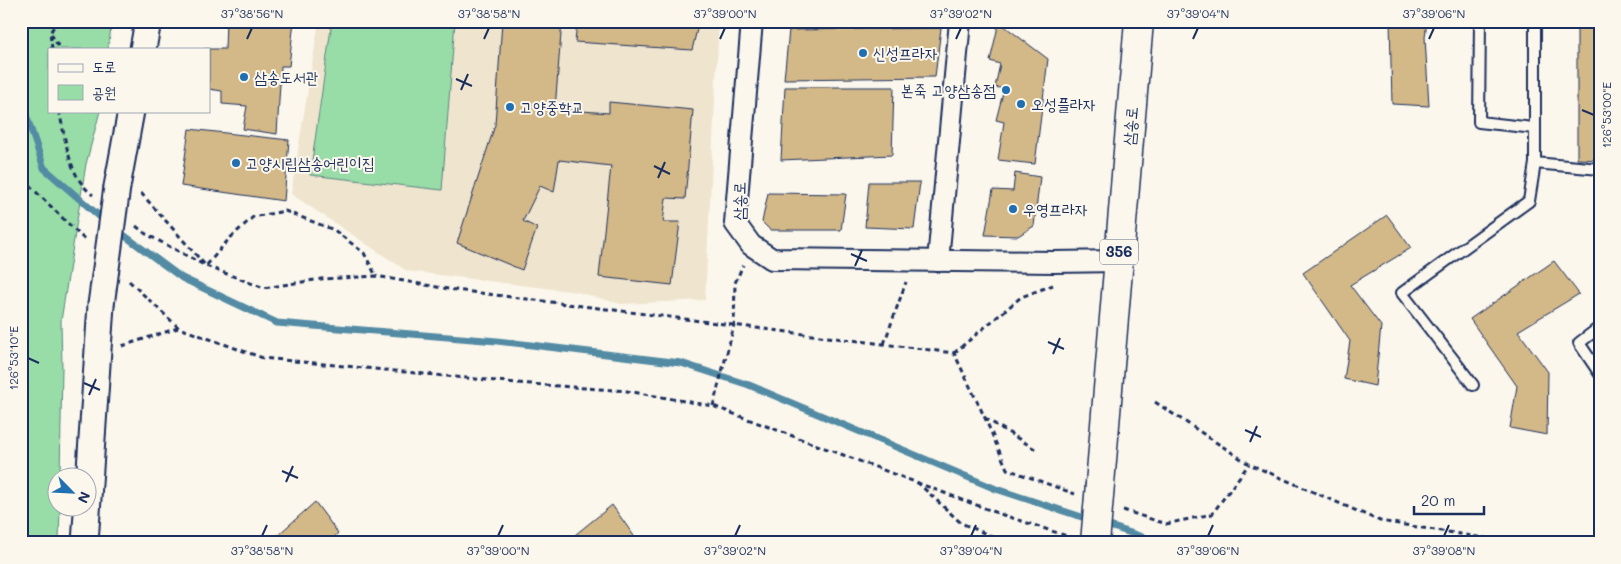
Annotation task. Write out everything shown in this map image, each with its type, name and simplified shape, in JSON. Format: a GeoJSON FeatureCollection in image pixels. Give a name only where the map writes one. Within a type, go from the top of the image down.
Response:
{"type":"FeatureCollection","features":[{"type":"Feature","properties":{"kind":"main road","name":"삼송로"},"geometry":{"type":"LineString","coordinates":[[1090,490],[1119,260],[1139,21]]}},
{"type":"Feature","properties":{"kind":"main road","name":"356"},"geometry":{"type":"LineString","coordinates":[[1086,541],[1090,490]]}},
{"type":"Feature","properties":{"kind":"street"},"geometry":{"type":"LineString","coordinates":[[143,48],[148,21]]}},
{"type":"Feature","properties":{"kind":"street","name":"삼송로"},"geometry":{"type":"LineString","coordinates":[[752,21],[735,223],[751,245],[772,259],[1054,262],[1119,260]]}},
{"type":"Feature","properties":{"kind":"street"},"geometry":{"type":"LineString","coordinates":[[938,261],[960,21]]}},
{"type":"Feature","properties":{"kind":"street"},"geometry":{"type":"LineString","coordinates":[[86,543],[101,305],[129,190],[131,112]]}},
{"type":"Feature","properties":{"kind":"lane"},"geometry":{"type":"LineString","coordinates":[[1480,21],[1480,122],[1534,128]]}},
{"type":"Feature","properties":{"kind":"lane"},"geometry":{"type":"LineString","coordinates":[[1473,385],[1402,293],[1529,201],[1535,163],[1535,21]]}},
{"type":"Feature","properties":{"kind":"lane"},"geometry":{"type":"LineString","coordinates":[[1535,163],[1600,169]]}},
{"type":"Feature","properties":{"kind":"lane"},"geometry":{"type":"LineString","coordinates":[[1600,327],[1579,343],[1600,374]]}},
{"type":"Feature","properties":{"kind":"path"},"geometry":{"type":"LineString","coordinates":[[52,48],[50,32],[57,21]]}},
{"type":"Feature","properties":{"kind":"path"},"geometry":{"type":"LineString","coordinates":[[50,32],[59,48]]}},
{"type":"Feature","properties":{"kind":"path"},"geometry":{"type":"LineString","coordinates":[[60,112],[72,166],[86,190],[93,195]]}},
{"type":"Feature","properties":{"kind":"path"},"geometry":{"type":"LineString","coordinates":[[21,170],[25,182],[86,242]]}},
{"type":"Feature","properties":{"kind":"path"},"geometry":{"type":"LineString","coordinates":[[129,190],[206,266]]}},
{"type":"Feature","properties":{"kind":"path"},"geometry":{"type":"LineString","coordinates":[[206,266],[229,239],[253,217],[285,211],[334,230],[364,253],[376,276]]}},
{"type":"Feature","properties":{"kind":"path"},"geometry":{"type":"LineString","coordinates":[[131,223],[146,234],[206,266],[264,288],[321,278],[376,276],[448,289],[954,353],[1021,297],[1053,285]]}},
{"type":"Feature","properties":{"kind":"path"},"geometry":{"type":"LineString","coordinates":[[21,245],[21,263]]}},
{"type":"Feature","properties":{"kind":"path"},"geometry":{"type":"LineString","coordinates":[[713,406],[734,326],[735,283],[744,264]]}},
{"type":"Feature","properties":{"kind":"path"},"geometry":{"type":"LineString","coordinates":[[126,279],[179,328],[262,358],[517,383],[627,391],[713,406],[1003,514],[1086,541]]}},
{"type":"Feature","properties":{"kind":"path"},"geometry":{"type":"LineString","coordinates":[[884,344],[906,281]]}},
{"type":"Feature","properties":{"kind":"path"},"geometry":{"type":"LineString","coordinates":[[122,346],[179,328]]}},
{"type":"Feature","properties":{"kind":"path"},"geometry":{"type":"LineString","coordinates":[[954,353],[1007,469],[1090,490]]}},
{"type":"Feature","properties":{"kind":"path"},"geometry":{"type":"LineString","coordinates":[[21,384],[26,396],[23,427],[21,512]]}},
{"type":"Feature","properties":{"kind":"path"},"geometry":{"type":"LineString","coordinates":[[1155,402],[1249,464],[1380,522],[1515,543]]}},
{"type":"Feature","properties":{"kind":"path"},"geometry":{"type":"LineString","coordinates":[[985,418],[1035,449]]}},
{"type":"Feature","properties":{"kind":"path"},"geometry":{"type":"LineString","coordinates":[[1115,508],[1166,524],[1212,514],[1249,464]]}},
{"type":"Feature","properties":{"kind":"path"},"geometry":{"type":"LineString","coordinates":[[916,481],[961,523],[1007,543]]}},
{"type":"Feature","properties":{"kind":"shaded area","name":"고양중학교"},"geometry":{"type":"Polygon","coordinates":[[[319,21],[719,21],[705,300],[621,304],[577,292],[407,271],[291,194],[319,21]]]}},
{"type":"Feature","properties":{"kind":"green space"},"geometry":{"type":"Polygon","coordinates":[[[21,21],[112,21],[108,48],[48,48],[48,112],[100,112],[86,164],[61,321],[60,466],[48,466],[48,516],[60,516],[59,543],[21,543],[21,21]]]}},
{"type":"Feature","properties":{"kind":"green space"},"geometry":{"type":"Polygon","coordinates":[[[332,21],[455,21],[442,190],[310,175],[332,21]]]}},
{"type":"Feature","properties":{"kind":"building","name":"삼송도서관"},"geometry":{"type":"Polygon","coordinates":[[[226,21],[294,21],[289,66],[281,66],[277,134],[243,129],[247,106],[222,104],[222,91],[210,89],[210,49],[225,49],[226,21]]]}},
{"type":"Feature","properties":{"kind":"building"},"geometry":{"type":"Polygon","coordinates":[[[502,21],[562,21],[555,109],[609,113],[609,102],[693,110],[685,199],[666,198],[663,222],[680,222],[672,285],[599,277],[611,166],[559,160],[554,192],[540,186],[523,221],[537,228],[522,270],[457,243],[495,125],[502,21]]]}},
{"type":"Feature","properties":{"kind":"building"},"geometry":{"type":"Polygon","coordinates":[[[577,21],[699,21],[692,50],[575,42],[577,21]]]}},
{"type":"Feature","properties":{"kind":"building"},"geometry":{"type":"Polygon","coordinates":[[[1390,21],[1427,21],[1425,37],[1429,106],[1392,104],[1390,21]]]}},
{"type":"Feature","properties":{"kind":"building"},"geometry":{"type":"Polygon","coordinates":[[[1577,21],[1600,21],[1600,160],[1577,159],[1577,21]]]}},
{"type":"Feature","properties":{"kind":"building","name":"오성플라자"},"geometry":{"type":"Polygon","coordinates":[[[999,22],[1048,59],[1035,164],[998,160],[1004,122],[996,120],[1004,89],[995,87],[1000,64],[990,61],[999,22]]]}},
{"type":"Feature","properties":{"kind":"building","name":"신성프라자"},"geometry":{"type":"Polygon","coordinates":[[[941,28],[935,77],[784,79],[789,30],[941,28]]]}},
{"type":"Feature","properties":{"kind":"building"},"geometry":{"type":"Polygon","coordinates":[[[785,87],[894,87],[892,155],[781,160],[785,87]]]}},
{"type":"Feature","properties":{"kind":"building","name":"고양시립삼송어린이집"},"geometry":{"type":"Polygon","coordinates":[[[189,129],[289,140],[284,201],[181,186],[189,129]]]}},
{"type":"Feature","properties":{"kind":"building","name":"우영프라자"},"geometry":{"type":"Polygon","coordinates":[[[1015,173],[1040,177],[1034,226],[1018,236],[985,235],[993,190],[1013,191],[1015,173]]]}},
{"type":"Feature","properties":{"kind":"building"},"geometry":{"type":"Polygon","coordinates":[[[869,182],[920,182],[914,229],[865,227],[869,182]]]}},
{"type":"Feature","properties":{"kind":"building"},"geometry":{"type":"Polygon","coordinates":[[[768,193],[846,194],[841,230],[770,230],[762,222],[768,193]]]}},
{"type":"Feature","properties":{"kind":"building"},"geometry":{"type":"Polygon","coordinates":[[[1387,215],[1411,248],[1350,285],[1381,326],[1375,386],[1344,379],[1350,341],[1303,273],[1387,215]]]}},
{"type":"Feature","properties":{"kind":"building"},"geometry":{"type":"Polygon","coordinates":[[[1554,261],[1579,294],[1518,331],[1548,372],[1547,435],[1510,428],[1517,386],[1470,319],[1554,261]]]}},
{"type":"Feature","properties":{"kind":"building"},"geometry":{"type":"Polygon","coordinates":[[[315,502],[338,533],[329,543],[269,543],[315,502]]]}},
{"type":"Feature","properties":{"kind":"building"},"geometry":{"type":"Polygon","coordinates":[[[612,505],[634,536],[627,543],[565,543],[612,505]]]}},
{"type":"Feature","properties":{"kind":"waterway"},"geometry":{"type":"LineString","coordinates":[[21,100],[44,168],[106,222]]}},
{"type":"Feature","properties":{"kind":"waterway"},"geometry":{"type":"LineString","coordinates":[[117,230],[182,278],[277,323],[497,341],[681,363],[749,385],[996,489],[1091,520]]}},
{"type":"Feature","properties":{"kind":"waterway"},"geometry":{"type":"LineString","coordinates":[[1101,523],[1160,543]]}},
{"type":"Feature","properties":{"kind":"place","name":"신성프라자"},"geometry":{"type":"Point","coordinates":[863,53]}},
{"type":"Feature","properties":{"kind":"place","name":"삼송도서관"},"geometry":{"type":"Point","coordinates":[244,77]}},
{"type":"Feature","properties":{"kind":"place","name":"본죽 고양삼송점"},"geometry":{"type":"Point","coordinates":[1006,90]}},
{"type":"Feature","properties":{"kind":"place","name":"오성플라자"},"geometry":{"type":"Point","coordinates":[1021,104]}},
{"type":"Feature","properties":{"kind":"place","name":"고양중학교"},"geometry":{"type":"Point","coordinates":[510,107]}},
{"type":"Feature","properties":{"kind":"place","name":"고양시립삼송어린이집"},"geometry":{"type":"Point","coordinates":[236,163]}},
{"type":"Feature","properties":{"kind":"place","name":"우영프라자"},"geometry":{"type":"Point","coordinates":[1013,209]}}]}
